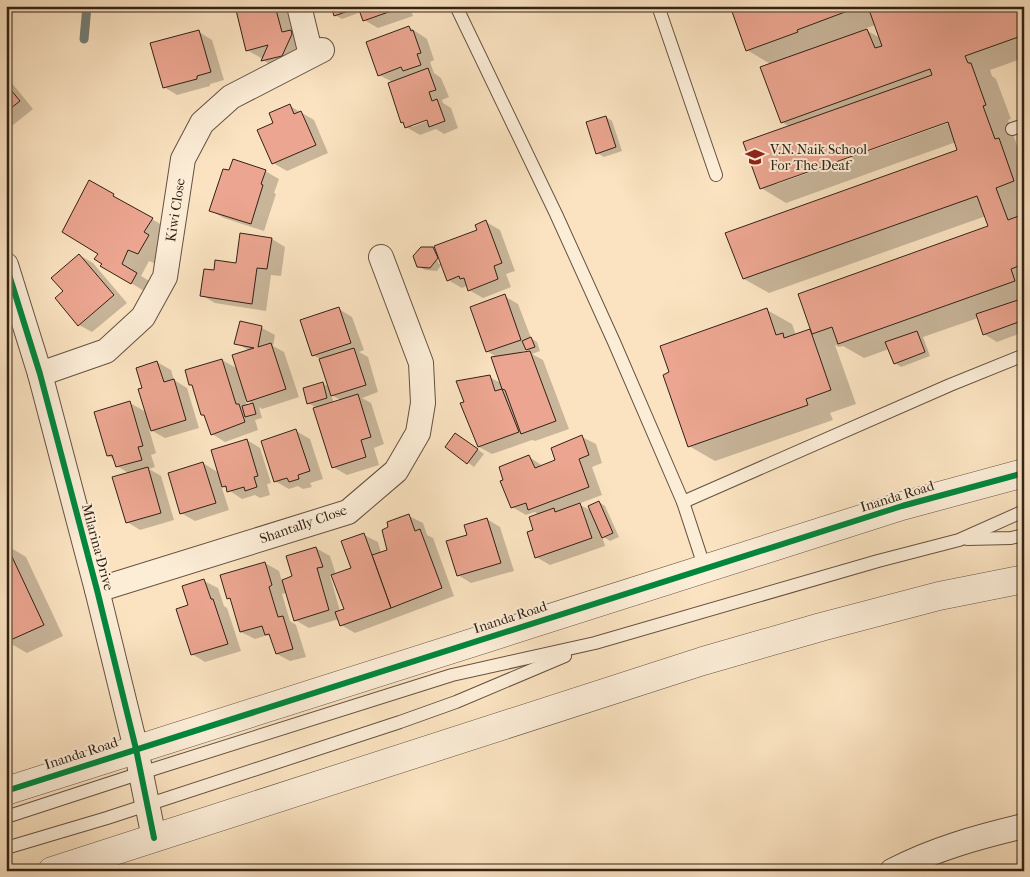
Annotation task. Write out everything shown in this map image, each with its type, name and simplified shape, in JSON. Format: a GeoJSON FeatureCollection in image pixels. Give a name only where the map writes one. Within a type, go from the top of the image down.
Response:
{"type":"FeatureCollection","features":[{"type":"Feature","properties":{"kind":"street","name":"Kiwi Close"},"geometry":{"type":"LineString","coordinates":[[40,374],[106,351],[143,317],[165,277],[183,159],[202,123],[231,97],[317,53],[299,6]]}},
{"type":"Feature","properties":{"kind":"street","name":"Shantally Close"},"geometry":{"type":"LineString","coordinates":[[97,590],[348,512],[396,471],[418,433],[423,403],[421,363],[381,257]]}},
{"type":"Feature","properties":{"kind":"street","name":"Milarina Drive"},"geometry":{"type":"LineString","coordinates":[[6,265],[40,374],[97,590],[139,761],[154,838]]}},
{"type":"Feature","properties":{"kind":"street","name":"Inanda Road"},"geometry":{"type":"LineString","coordinates":[[6,790],[139,761],[705,568],[902,506],[1024,473]]}},
{"type":"Feature","properties":{"kind":"street"},"geometry":{"type":"LineString","coordinates":[[52,871],[712,658],[939,596],[1024,579]]}},
{"type":"Feature","properties":{"kind":"street"},"geometry":{"type":"LineString","coordinates":[[892,871],[910,861],[967,840],[1024,826]]}},
{"type":"Feature","properties":{"kind":"lane"},"geometry":{"type":"LineString","coordinates":[[456,6],[606,323],[683,502],[705,568]]}},
{"type":"Feature","properties":{"kind":"lane"},"geometry":{"type":"LineString","coordinates":[[658,6],[716,175]]}},
{"type":"Feature","properties":{"kind":"lane"},"geometry":{"type":"LineString","coordinates":[[683,502],[950,385],[1024,355]]}},
{"type":"Feature","properties":{"kind":"lane"},"geometry":{"type":"LineString","coordinates":[[6,817],[139,761],[452,676],[595,643],[878,561],[959,540],[1024,511]]}},
{"type":"Feature","properties":{"kind":"lane"},"geometry":{"type":"LineString","coordinates":[[959,540],[1011,538],[1024,535]]}},
{"type":"Feature","properties":{"kind":"lane"},"geometry":{"type":"LineString","coordinates":[[6,848],[148,805],[400,722],[456,702],[595,643]]}},
{"type":"Feature","properties":{"kind":"building"},"geometry":{"type":"Polygon","coordinates":[[[235,6],[275,6],[282,32],[291,30],[292,34],[282,56],[261,61],[268,45],[246,51],[235,6]]]}},
{"type":"Feature","properties":{"kind":"building"},"geometry":{"type":"Polygon","coordinates":[[[331,6],[356,6],[357,8],[334,16],[331,6]]]}},
{"type":"Feature","properties":{"kind":"building"},"geometry":{"type":"Polygon","coordinates":[[[399,6],[400,8],[363,21],[358,7],[399,6]]]}},
{"type":"Feature","properties":{"kind":"building"},"geometry":{"type":"Polygon","coordinates":[[[730,6],[861,6],[746,51],[730,6]]]}},
{"type":"Feature","properties":{"kind":"building"},"geometry":{"type":"Polygon","coordinates":[[[1024,6],[1024,35],[965,56],[968,63],[971,63],[986,105],[983,106],[995,139],[999,138],[1014,181],[996,188],[1008,220],[1024,214],[1024,264],[1011,269],[1015,281],[838,344],[832,327],[812,334],[798,294],[988,226],[977,196],[743,279],[725,233],[957,150],[948,122],[760,189],[743,142],[932,75],[930,69],[781,123],[760,67],[867,29],[875,48],[882,46],[868,7],[1024,6]]]}},
{"type":"Feature","properties":{"kind":"building"},"geometry":{"type":"Polygon","coordinates":[[[409,26],[411,31],[413,30],[421,53],[417,54],[421,65],[403,71],[401,67],[378,76],[366,42],[409,26]]]}},
{"type":"Feature","properties":{"kind":"building"},"geometry":{"type":"Polygon","coordinates":[[[199,30],[211,72],[197,76],[197,79],[163,88],[150,43],[199,30]]]}},
{"type":"Feature","properties":{"kind":"building"},"geometry":{"type":"Polygon","coordinates":[[[428,68],[436,90],[429,92],[432,101],[437,99],[445,121],[429,127],[427,120],[405,128],[403,122],[401,123],[388,83],[428,68]]]}},
{"type":"Feature","properties":{"kind":"building"},"geometry":{"type":"Polygon","coordinates":[[[6,84],[20,101],[6,112],[6,84]]]}},
{"type":"Feature","properties":{"kind":"building"},"geometry":{"type":"Polygon","coordinates":[[[290,104],[294,114],[301,111],[316,145],[272,164],[257,130],[273,123],[269,113],[290,104]]]}},
{"type":"Feature","properties":{"kind":"building"},"geometry":{"type":"Polygon","coordinates":[[[606,116],[616,147],[596,154],[586,122],[606,116]]]}},
{"type":"Feature","properties":{"kind":"building"},"geometry":{"type":"Polygon","coordinates":[[[233,159],[266,170],[251,224],[209,211],[223,169],[229,170],[233,159]]]}},
{"type":"Feature","properties":{"kind":"building"},"geometry":{"type":"Polygon","coordinates":[[[89,180],[114,194],[113,196],[153,218],[144,232],[149,235],[138,254],[128,250],[122,264],[137,273],[131,284],[100,266],[102,264],[94,259],[98,254],[62,232],[89,180]]]}},
{"type":"Feature","properties":{"kind":"building"},"geometry":{"type":"Polygon","coordinates":[[[486,220],[502,263],[494,266],[498,279],[468,291],[464,278],[460,279],[459,276],[447,281],[434,246],[477,230],[475,225],[486,220]]]}},
{"type":"Feature","properties":{"kind":"building"},"geometry":{"type":"Polygon","coordinates":[[[240,233],[272,238],[267,269],[257,268],[252,304],[200,296],[204,269],[214,270],[215,260],[236,263],[240,233]]]}},
{"type":"Feature","properties":{"kind":"building"},"geometry":{"type":"Polygon","coordinates":[[[421,247],[433,247],[438,258],[430,268],[417,267],[413,256],[421,247]]]}},
{"type":"Feature","properties":{"kind":"building"},"geometry":{"type":"Polygon","coordinates":[[[79,254],[114,295],[78,326],[55,298],[63,291],[51,278],[79,254]]]}},
{"type":"Feature","properties":{"kind":"building"},"geometry":{"type":"Polygon","coordinates":[[[505,294],[521,340],[486,352],[470,307],[505,294]]]}},
{"type":"Feature","properties":{"kind":"building"},"geometry":{"type":"Polygon","coordinates":[[[1021,299],[1024,306],[1024,320],[983,335],[976,314],[1021,299]]]}},
{"type":"Feature","properties":{"kind":"building"},"geometry":{"type":"Polygon","coordinates":[[[339,307],[351,343],[312,356],[300,320],[339,307]]]}},
{"type":"Feature","properties":{"kind":"building"},"geometry":{"type":"Polygon","coordinates":[[[767,308],[776,335],[783,333],[784,338],[810,329],[831,390],[806,399],[808,405],[688,447],[663,375],[669,372],[660,346],[767,308]]]}},
{"type":"Feature","properties":{"kind":"building"},"geometry":{"type":"Polygon","coordinates":[[[240,321],[262,326],[258,347],[271,343],[286,389],[247,402],[232,355],[254,348],[234,344],[240,321]]]}},
{"type":"Feature","properties":{"kind":"building"},"geometry":{"type":"Polygon","coordinates":[[[917,331],[925,352],[894,364],[885,342],[917,331]]]}},
{"type":"Feature","properties":{"kind":"building"},"geometry":{"type":"Polygon","coordinates":[[[531,337],[535,347],[526,350],[522,341],[531,337]]]}},
{"type":"Feature","properties":{"kind":"building"},"geometry":{"type":"Polygon","coordinates":[[[354,348],[366,385],[331,396],[319,359],[354,348]]]}},
{"type":"Feature","properties":{"kind":"building"},"geometry":{"type":"Polygon","coordinates":[[[530,351],[556,421],[521,434],[491,357],[530,351]]]}},
{"type":"Feature","properties":{"kind":"building"},"geometry":{"type":"Polygon","coordinates":[[[222,359],[236,404],[239,404],[245,422],[211,435],[204,415],[201,415],[192,385],[189,385],[185,370],[222,359]]]}},
{"type":"Feature","properties":{"kind":"building"},"geometry":{"type":"Polygon","coordinates":[[[157,361],[164,382],[174,379],[186,420],[151,431],[138,389],[142,388],[136,368],[157,361]]]}},
{"type":"Feature","properties":{"kind":"building"},"geometry":{"type":"Polygon","coordinates":[[[490,375],[495,391],[502,389],[519,432],[478,447],[460,403],[464,402],[456,381],[490,375]]]}},
{"type":"Feature","properties":{"kind":"building"},"geometry":{"type":"Polygon","coordinates":[[[323,382],[327,398],[307,404],[303,388],[323,382]]]}},
{"type":"Feature","properties":{"kind":"building"},"geometry":{"type":"Polygon","coordinates":[[[358,394],[371,437],[361,440],[366,457],[332,468],[313,408],[358,394]]]}},
{"type":"Feature","properties":{"kind":"building"},"geometry":{"type":"Polygon","coordinates":[[[130,401],[143,446],[138,447],[142,460],[116,467],[112,455],[107,456],[94,412],[130,401]]]}},
{"type":"Feature","properties":{"kind":"building"},"geometry":{"type":"Polygon","coordinates":[[[253,403],[256,414],[245,417],[242,406],[253,403]]]}},
{"type":"Feature","properties":{"kind":"building"},"geometry":{"type":"Polygon","coordinates":[[[296,429],[310,471],[298,475],[299,479],[289,482],[287,478],[274,482],[261,441],[296,429]]]}},
{"type":"Feature","properties":{"kind":"building"},"geometry":{"type":"Polygon","coordinates":[[[455,433],[478,449],[467,464],[445,447],[455,433]]]}},
{"type":"Feature","properties":{"kind":"building"},"geometry":{"type":"Polygon","coordinates":[[[582,435],[589,455],[579,459],[589,487],[528,510],[526,503],[511,508],[500,481],[503,480],[499,467],[529,455],[535,468],[555,460],[551,448],[582,435]]]}},
{"type":"Feature","properties":{"kind":"building"},"geometry":{"type":"Polygon","coordinates":[[[247,439],[258,476],[254,477],[257,487],[245,491],[244,487],[227,492],[226,486],[222,487],[211,450],[247,439]]]}},
{"type":"Feature","properties":{"kind":"building"},"geometry":{"type":"Polygon","coordinates":[[[203,462],[216,503],[180,514],[168,473],[203,462]]]}},
{"type":"Feature","properties":{"kind":"building"},"geometry":{"type":"Polygon","coordinates":[[[148,467],[161,513],[126,523],[112,477],[148,467]]]}},
{"type":"Feature","properties":{"kind":"building"},"geometry":{"type":"Polygon","coordinates":[[[599,501],[613,533],[602,538],[588,506],[599,501]]]}},
{"type":"Feature","properties":{"kind":"building"},"geometry":{"type":"Polygon","coordinates":[[[580,503],[592,538],[535,558],[527,532],[533,530],[529,517],[554,508],[555,512],[580,503]]]}},
{"type":"Feature","properties":{"kind":"building"},"geometry":{"type":"Polygon","coordinates":[[[409,514],[415,531],[420,529],[442,588],[391,608],[372,555],[387,550],[382,530],[388,527],[387,522],[409,514]]]}},
{"type":"Feature","properties":{"kind":"building"},"geometry":{"type":"Polygon","coordinates":[[[487,518],[501,563],[457,576],[446,541],[467,535],[464,525],[487,518]]]}},
{"type":"Feature","properties":{"kind":"building"},"geometry":{"type":"Polygon","coordinates":[[[364,533],[391,608],[340,626],[335,612],[344,609],[331,575],[351,568],[341,541],[364,533]]]}},
{"type":"Feature","properties":{"kind":"building"},"geometry":{"type":"Polygon","coordinates":[[[6,544],[44,625],[6,642],[6,544]]]}},
{"type":"Feature","properties":{"kind":"building"},"geometry":{"type":"Polygon","coordinates":[[[316,547],[323,567],[317,568],[329,610],[294,621],[282,580],[292,576],[286,556],[316,547]]]}},
{"type":"Feature","properties":{"kind":"building"},"geometry":{"type":"Polygon","coordinates":[[[265,562],[272,585],[269,587],[278,617],[283,616],[293,649],[276,654],[269,634],[265,635],[262,626],[240,632],[230,598],[227,599],[220,575],[265,562]]]}},
{"type":"Feature","properties":{"kind":"building"},"geometry":{"type":"Polygon","coordinates":[[[204,579],[211,599],[213,599],[228,644],[191,655],[176,609],[188,605],[182,586],[204,579]]]}},
{"type":"Feature","properties":{"kind":"waterway"},"geometry":{"type":"LineString","coordinates":[[84,39],[87,6]]}},
{"type":"Feature","properties":{"kind":"cycle path"},"geometry":{"type":"LineString","coordinates":[[6,265],[40,374],[97,590],[136,749],[154,838]]}},
{"type":"Feature","properties":{"kind":"cycle path"},"geometry":{"type":"LineString","coordinates":[[6,791],[902,506],[1024,473]]}},
{"type":"Feature","properties":{"kind":"place","name":"V.N. Naik School For The Deaf"},"geometry":{"type":"Point","coordinates":[755,157]}}]}
